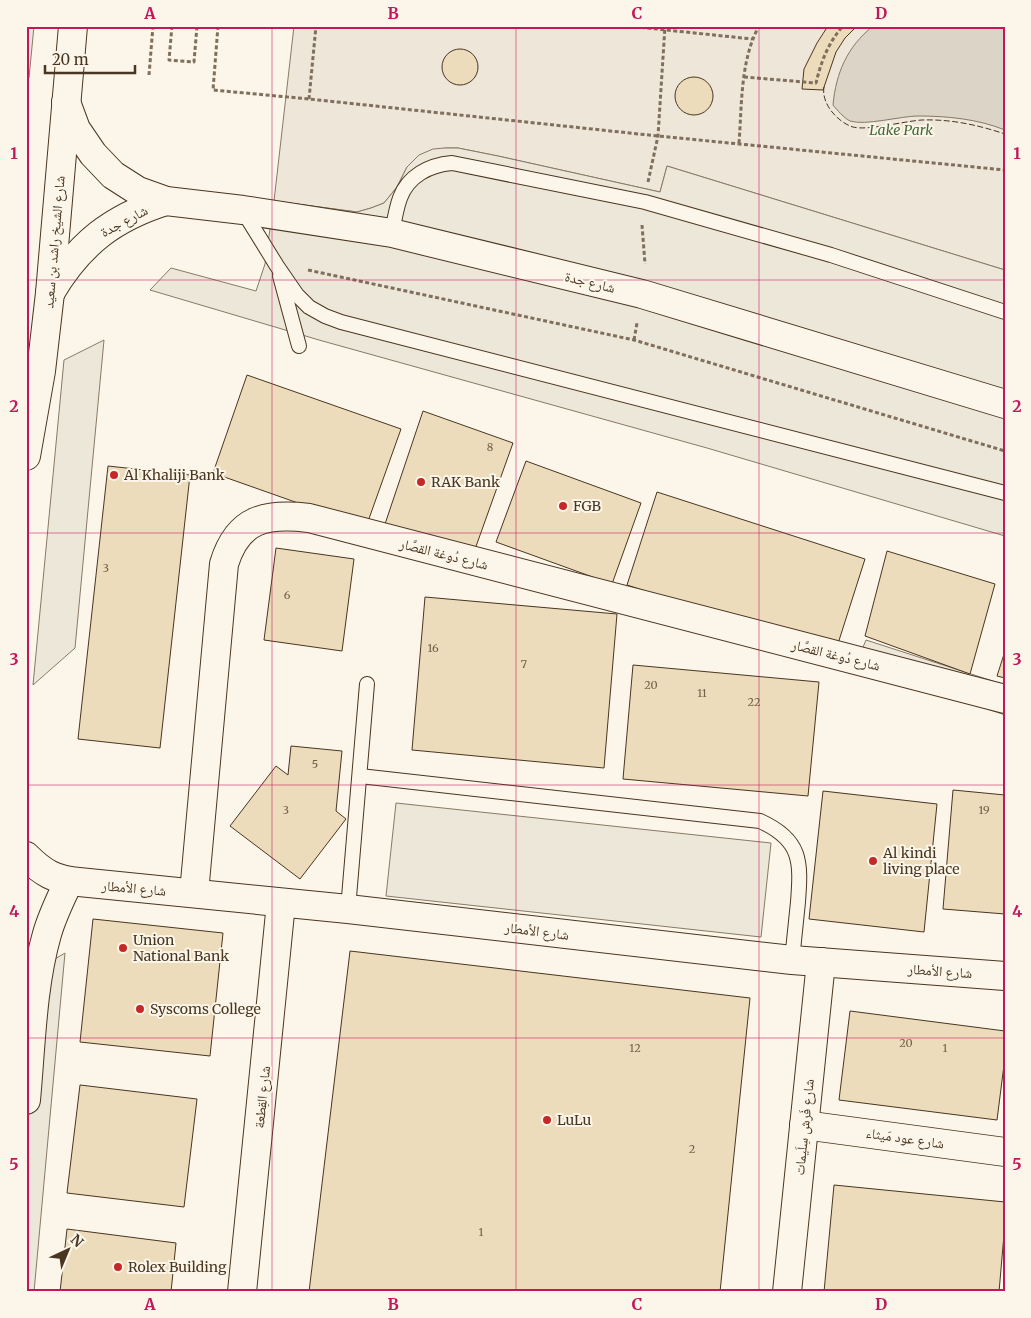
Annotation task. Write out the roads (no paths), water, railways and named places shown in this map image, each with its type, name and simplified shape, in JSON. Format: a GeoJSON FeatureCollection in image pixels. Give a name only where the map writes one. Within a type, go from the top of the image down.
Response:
{"type":"FeatureCollection","features":[{"type":"Feature","properties":{"kind":"street","name":"شارع الشيخ راشد بن سعيد"},"geometry":{"type":"LineString","coordinates":[[26,456],[41,371],[50,293],[73,26]]}},
{"type":"Feature","properties":{"kind":"street","name":"شارع جدة"},"geometry":{"type":"LineString","coordinates":[[66,102],[76,129],[93,154],[106,168],[138,191],[166,201],[243,210],[392,233],[642,294],[1005,404]]}},
{"type":"Feature","properties":{"kind":"street","name":"شارع جدة"},"geometry":{"type":"LineString","coordinates":[[50,293],[63,271],[79,251],[98,234],[142,209],[166,201]]}},
{"type":"Feature","properties":{"kind":"street","name":"شارع دُوغة القصَّار"},"geometry":{"type":"LineString","coordinates":[[194,893],[224,564],[227,552],[236,538],[259,519],[284,516],[309,518],[1005,699]]}},
{"type":"Feature","properties":{"kind":"street","name":"شارع الأمطار"},"geometry":{"type":"LineString","coordinates":[[42,874],[281,903],[792,960],[1005,976]]}},
{"type":"Feature","properties":{"kind":"street"},"geometry":{"type":"LineString","coordinates":[[26,1100],[40,959],[47,932],[57,906],[42,874]]}},
{"type":"Feature","properties":{"kind":"street","name":"شارع القِطعة"},"geometry":{"type":"LineString","coordinates":[[242,1292],[281,903]]}},
{"type":"Feature","properties":{"kind":"street","name":"شارع فَرش سِلَيمات"},"geometry":{"type":"LineString","coordinates":[[788,1292],[821,962]]}},
{"type":"Feature","properties":{"kind":"street","name":"شارع عود مَيثاء"},"geometry":{"type":"LineString","coordinates":[[804,1125],[1005,1152]]}},
{"type":"Feature","properties":{"kind":"lane"},"geometry":{"type":"LineString","coordinates":[[392,233],[400,198],[406,187],[426,169],[438,164],[452,163],[645,202],[831,255],[1005,312]]}},
{"type":"Feature","properties":{"kind":"lane"},"geometry":{"type":"LineString","coordinates":[[243,210],[297,295],[309,307],[341,322],[1005,494]]}},
{"type":"Feature","properties":{"kind":"lane"},"geometry":{"type":"LineString","coordinates":[[277,266],[299,346]]}},
{"type":"Feature","properties":{"kind":"lane"},"geometry":{"type":"LineString","coordinates":[[348,909],[367,684]]}},
{"type":"Feature","properties":{"kind":"lane"},"geometry":{"type":"LineString","coordinates":[[360,776],[760,821],[775,828],[788,838],[796,852],[800,868],[792,960]]}},
{"type":"Feature","properties":{"kind":"place","name":"Al Khaliji Bank"},"geometry":{"type":"Point","coordinates":[114,475]}},
{"type":"Feature","properties":{"kind":"place","name":"RAK Bank"},"geometry":{"type":"Point","coordinates":[421,482]}},
{"type":"Feature","properties":{"kind":"place","name":"FGB"},"geometry":{"type":"Point","coordinates":[563,506]}},
{"type":"Feature","properties":{"kind":"place","name":"Al kindi living place"},"geometry":{"type":"Point","coordinates":[873,861]}},
{"type":"Feature","properties":{"kind":"place","name":"Union National Bank"},"geometry":{"type":"Point","coordinates":[123,948]}},
{"type":"Feature","properties":{"kind":"place","name":"Syscoms College"},"geometry":{"type":"Point","coordinates":[140,1009]}},
{"type":"Feature","properties":{"kind":"place","name":"LuLu"},"geometry":{"type":"Point","coordinates":[547,1120]}},
{"type":"Feature","properties":{"kind":"place","name":"Rolex Building"},"geometry":{"type":"Point","coordinates":[118,1267]}},
{"type":"Feature","properties":{"kind":"park label","name":"Lake Park"},"geometry":{"type":"Point","coordinates":[901,130]}}]}
